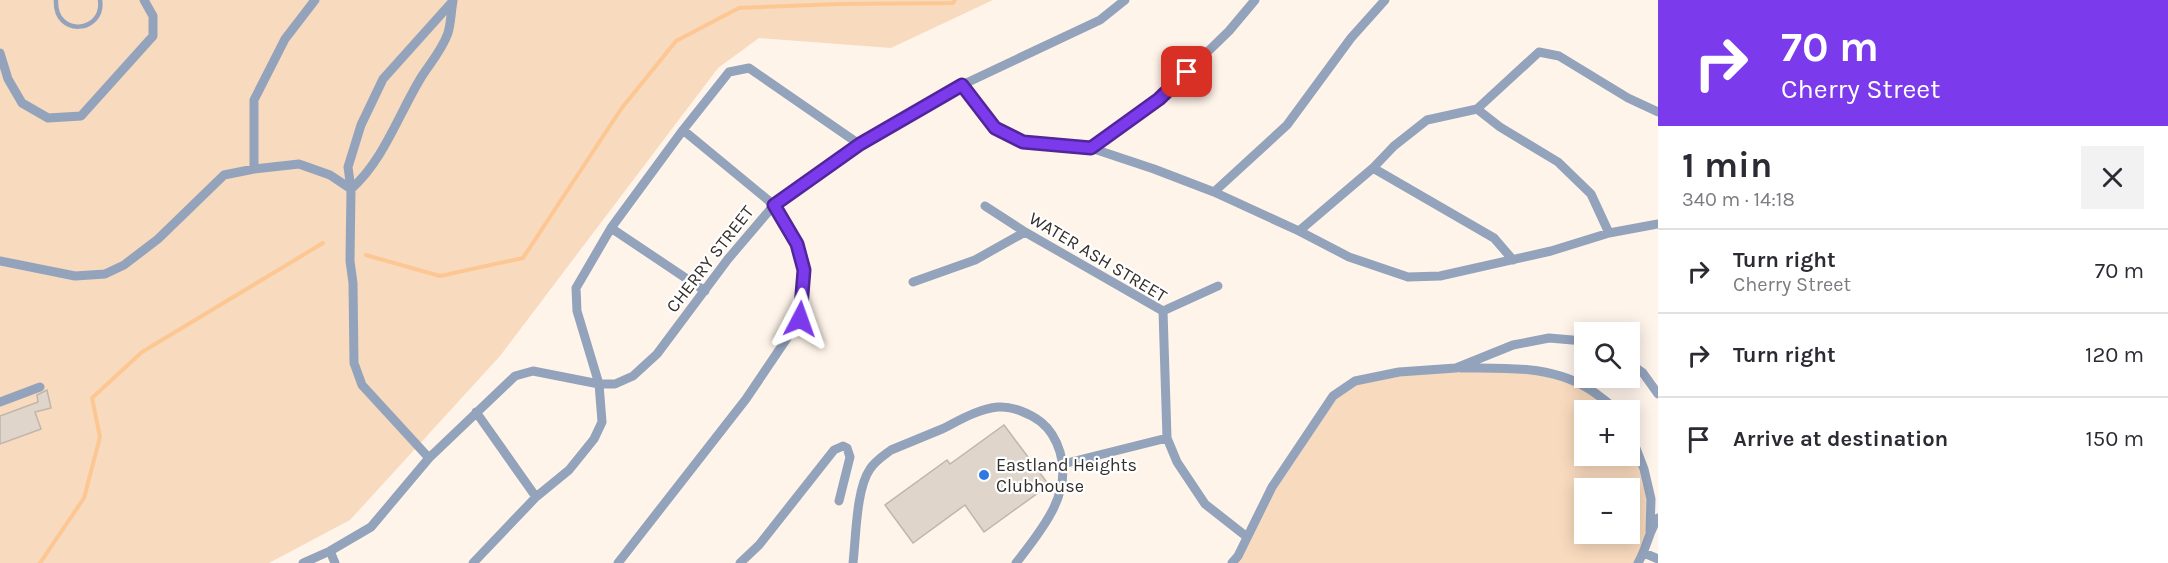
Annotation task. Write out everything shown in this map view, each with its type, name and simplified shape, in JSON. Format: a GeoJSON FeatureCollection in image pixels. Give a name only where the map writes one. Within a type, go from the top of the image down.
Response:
{"type":"FeatureCollection","features":[{"type":"Feature","properties":{"kind":"street"},"geometry":{"type":"LineString","coordinates":[[0,53],[8,79],[22,103],[48,118],[81,116],[153,36],[153,16],[144,0]]}},
{"type":"Feature","properties":{"kind":"street"},"geometry":{"type":"LineString","coordinates":[[254,168],[254,100],[285,39],[315,0]]}},
{"type":"Feature","properties":{"kind":"street"},"geometry":{"type":"LineString","coordinates":[[351,189],[360,182],[379,153],[422,76],[440,50],[448,32],[453,0]]}},
{"type":"Feature","properties":{"kind":"street"},"geometry":{"type":"LineString","coordinates":[[429,458],[362,385],[354,363],[353,283],[350,261],[351,189],[348,168],[361,125],[383,79],[453,0]]}},
{"type":"Feature","properties":{"kind":"street","name":"CHERRY STREET"},"geometry":{"type":"LineString","coordinates":[[303,563],[330,551],[371,527],[429,458],[515,376],[533,371],[599,384],[615,384],[633,376],[657,354],[728,259],[774,205],[860,144],[962,85],[1100,20],[1125,0]]}},
{"type":"Feature","properties":{"kind":"street"},"geometry":{"type":"LineString","coordinates":[[1091,148],[1159,99],[1229,31],[1255,0]]}},
{"type":"Feature","properties":{"kind":"street"},"geometry":{"type":"LineString","coordinates":[[1214,192],[1287,125],[1352,38],[1385,0]]}},
{"type":"Feature","properties":{"kind":"street"},"geometry":{"type":"LineString","coordinates":[[1299,231],[1426,120],[1477,110],[1539,52],[1559,56],[1628,98],[1658,112]]}},
{"type":"Feature","properties":{"kind":"street"},"geometry":{"type":"LineString","coordinates":[[473,563],[536,497],[569,470],[594,439],[602,422],[599,384],[577,310],[576,288],[611,228],[729,72],[750,68],[860,144]]}},
{"type":"Feature","properties":{"kind":"street"},"geometry":{"type":"LineString","coordinates":[[962,85],[995,128],[1023,142],[1091,148],[1154,169],[1214,192],[1349,257],[1408,277],[1440,276],[1551,251],[1609,233],[1658,224]]}},
{"type":"Feature","properties":{"kind":"street"},"geometry":{"type":"LineString","coordinates":[[1477,110],[1500,127],[1558,162],[1591,194],[1609,233]]}},
{"type":"Feature","properties":{"kind":"street"},"geometry":{"type":"LineString","coordinates":[[618,563],[746,399],[800,319],[804,270],[797,244],[774,205],[683,130]]}},
{"type":"Feature","properties":{"kind":"street"},"geometry":{"type":"LineString","coordinates":[[0,261],[75,276],[105,274],[124,265],[158,239],[224,175],[254,168],[298,164],[330,176],[351,189]]}},
{"type":"Feature","properties":{"kind":"street"},"geometry":{"type":"LineString","coordinates":[[1373,168],[1494,238],[1513,260]]}},
{"type":"Feature","properties":{"kind":"street","name":"WATER ASH STREET"},"geometry":{"type":"LineString","coordinates":[[985,206],[1025,232],[1163,311],[1167,438],[1177,462],[1205,504],[1248,537]]}},
{"type":"Feature","properties":{"kind":"street"},"geometry":{"type":"LineString","coordinates":[[611,228],[705,291]]}},
{"type":"Feature","properties":{"kind":"street"},"geometry":{"type":"LineString","coordinates":[[913,282],[975,260],[1025,232]]}},
{"type":"Feature","properties":{"kind":"street"},"geometry":{"type":"LineString","coordinates":[[1163,311],[1218,286]]}},
{"type":"Feature","properties":{"kind":"street"},"geometry":{"type":"LineString","coordinates":[[1456,368],[1513,345],[1549,338],[1574,340]]}},
{"type":"Feature","properties":{"kind":"street"},"geometry":{"type":"LineString","coordinates":[[1232,563],[1248,537],[1272,486],[1333,396],[1355,381],[1399,372],[1456,368],[1508,368],[1546,372],[1579,382],[1604,400]]}},
{"type":"Feature","properties":{"kind":"street"},"geometry":{"type":"LineString","coordinates":[[1640,371],[1658,394]]}},
{"type":"Feature","properties":{"kind":"street"},"geometry":{"type":"LineString","coordinates":[[0,402],[40,387]]}},
{"type":"Feature","properties":{"kind":"street"},"geometry":{"type":"LineString","coordinates":[[853,563],[863,484],[868,471],[878,460],[891,450],[981,410],[999,407],[1014,409],[1033,416],[1049,428],[1057,442],[1064,464],[1060,489],[1045,526],[1016,563]]}},
{"type":"Feature","properties":{"kind":"street"},"geometry":{"type":"LineString","coordinates":[[476,412],[536,497]]}},
{"type":"Feature","properties":{"kind":"street"},"geometry":{"type":"LineString","coordinates":[[1064,464],[1167,438]]}},
{"type":"Feature","properties":{"kind":"street"},"geometry":{"type":"LineString","coordinates":[[740,563],[759,545],[834,450],[843,446],[847,448],[850,457],[839,501]]}},
{"type":"Feature","properties":{"kind":"street"},"geometry":{"type":"LineString","coordinates":[[1638,563],[1644,553],[1650,531],[1651,500],[1640,459]]}},
{"type":"Feature","properties":{"kind":"street"},"geometry":{"type":"LineString","coordinates":[[1650,531],[1658,518]]}},
{"type":"Feature","properties":{"kind":"street"},"geometry":{"type":"LineString","coordinates":[[330,551],[335,563]]}},
{"type":"Feature","properties":{"kind":"street"},"geometry":{"type":"LineString","coordinates":[[1644,553],[1658,559]]}},
{"type":"Feature","properties":{"kind":"lane"},"geometry":{"type":"LineString","coordinates":[[56,0],[58,15],[63,21],[76,27],[84,26],[96,18],[100,12],[100,0]]}},
{"type":"Feature","properties":{"kind":"shaded area"},"geometry":{"type":"Polygon","coordinates":[[[0,0],[993,0],[891,48],[759,38],[718,68],[500,356],[350,520],[269,563],[0,563],[0,0]]]}},
{"type":"Feature","properties":{"kind":"shaded area"},"geometry":{"type":"Polygon","coordinates":[[[1508,368],[1574,381],[1574,388],[1587,388],[1602,400],[1574,400],[1574,466],[1640,466],[1640,459],[1644,469],[1650,531],[1638,563],[1232,563],[1272,487],[1333,396],[1355,381],[1399,372],[1508,368]]]}},
{"type":"Feature","properties":{"kind":"building"},"geometry":{"type":"Polygon","coordinates":[[[47,390],[51,408],[35,412],[41,429],[0,444],[0,416],[38,402],[37,395],[47,390]]]}},
{"type":"Feature","properties":{"kind":"building","name":"Eastland Heights Clubhouse"},"geometry":{"type":"Polygon","coordinates":[[[1004,425],[1049,485],[984,532],[965,505],[913,543],[885,505],[947,460],[950,464],[1004,425]]]}},
{"type":"Feature","properties":{"kind":"waterway"},"geometry":{"type":"LineString","coordinates":[[366,255],[440,276],[523,258],[621,109],[676,41],[739,8],[953,3],[955,0]]}},
{"type":"Feature","properties":{"kind":"waterway"},"geometry":{"type":"LineString","coordinates":[[40,563],[84,498],[100,437],[92,398],[142,352],[323,243]]}},
{"type":"Feature","properties":{"kind":"place","name":"Eastland Heights Clubhouse"},"geometry":{"type":"Point","coordinates":[984,475]}},
{"type":"Feature","properties":{"kind":"route"},"geometry":{"type":"LineString","coordinates":[[800,319],[804,270],[797,244],[774,205],[860,144],[962,85],[995,128],[1023,142],[1091,148],[1159,99],[1187,72]]}}]}
